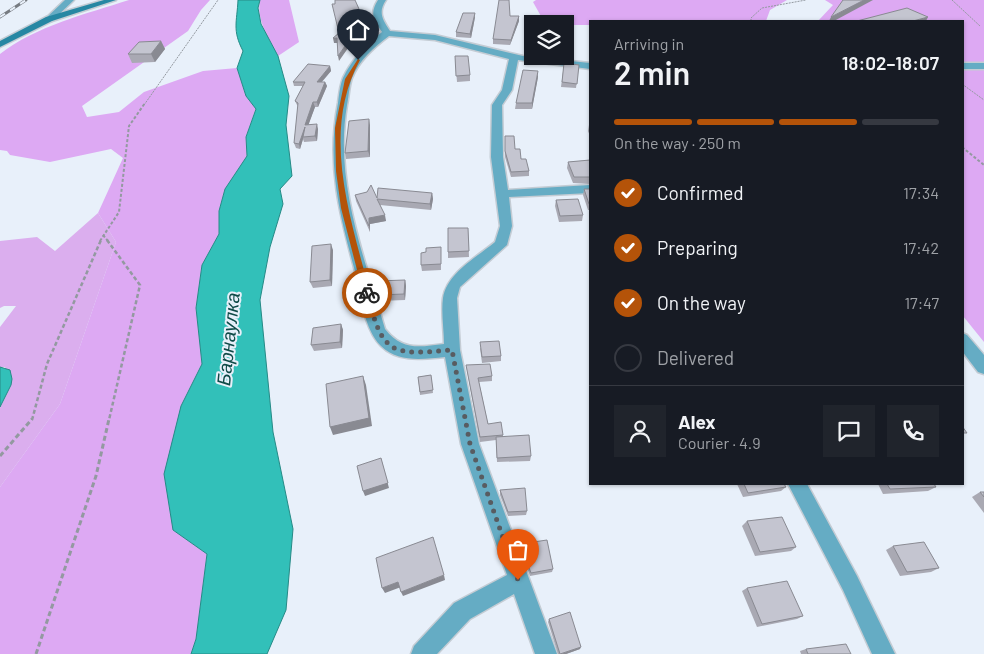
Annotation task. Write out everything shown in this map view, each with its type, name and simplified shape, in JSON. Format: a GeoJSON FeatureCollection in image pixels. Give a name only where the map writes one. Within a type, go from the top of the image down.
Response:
{"type":"FeatureCollection","features":[{"type":"Feature","properties":{"kind":"main road"},"geometry":{"type":"LineString","coordinates":[[0,44],[49,19],[112,0]]}},
{"type":"Feature","properties":{"kind":"street"},"geometry":{"type":"LineString","coordinates":[[49,19],[52,14],[70,0]]}},
{"type":"Feature","properties":{"kind":"street"},"geometry":{"type":"LineString","coordinates":[[382,0],[377,8],[378,19],[387,33]]}},
{"type":"Feature","properties":{"kind":"street"},"geometry":{"type":"LineString","coordinates":[[452,350],[410,353],[398,350],[384,341],[373,317],[344,208],[339,171],[338,128],[347,79],[364,53],[387,33],[422,35],[514,57],[589,66]]}},
{"type":"Feature","properties":{"kind":"street"},"geometry":{"type":"LineString","coordinates":[[514,57],[507,90],[497,105],[497,157],[506,226],[504,237],[500,245],[464,274],[454,285],[450,298],[452,350],[470,444],[546,654]]}},
{"type":"Feature","properties":{"kind":"street"},"geometry":{"type":"LineString","coordinates":[[964,66],[984,66]]}},
{"type":"Feature","properties":{"kind":"street"},"geometry":{"type":"LineString","coordinates":[[503,194],[589,189]]}},
{"type":"Feature","properties":{"kind":"street"},"geometry":{"type":"LineString","coordinates":[[964,342],[984,367]]}},
{"type":"Feature","properties":{"kind":"street"},"geometry":{"type":"LineString","coordinates":[[798,485],[850,583],[884,654]]}},
{"type":"Feature","properties":{"kind":"street"},"geometry":{"type":"LineString","coordinates":[[422,654],[462,611],[518,580]]}},
{"type":"Feature","properties":{"kind":"path"},"geometry":{"type":"LineString","coordinates":[[0,456],[31,422],[46,364],[103,236],[119,212],[129,126],[218,0]]}},
{"type":"Feature","properties":{"kind":"path"},"geometry":{"type":"LineString","coordinates":[[751,20],[762,8],[806,0]]}},
{"type":"Feature","properties":{"kind":"path"},"geometry":{"type":"LineString","coordinates":[[952,0],[980,26]]}},
{"type":"Feature","properties":{"kind":"path"},"geometry":{"type":"LineString","coordinates":[[964,85],[984,100]]}},
{"type":"Feature","properties":{"kind":"path"},"geometry":{"type":"LineString","coordinates":[[964,149],[984,165]]}},
{"type":"Feature","properties":{"kind":"path"},"geometry":{"type":"LineString","coordinates":[[36,654],[96,476],[140,286],[103,236]]}},
{"type":"Feature","properties":{"kind":"shaded area"},"geometry":{"type":"Polygon","coordinates":[[[129,0],[210,0],[201,10],[188,31],[82,106],[87,117],[119,112],[144,92],[203,71],[237,68],[246,96],[256,108],[246,137],[247,156],[225,189],[219,211],[219,234],[202,265],[196,308],[202,364],[181,406],[173,530],[207,554],[196,639],[191,654],[0,654],[0,487],[60,404],[116,242],[98,213],[123,158],[111,149],[50,162],[10,155],[7,151],[0,150],[0,54],[14,44],[45,28],[129,0]]]}},
{"type":"Feature","properties":{"kind":"shaded area"},"geometry":{"type":"Polygon","coordinates":[[[260,0],[289,0],[299,42],[278,56],[262,22],[259,7],[260,0]]]}},
{"type":"Feature","properties":{"kind":"shaded area"},"geometry":{"type":"Polygon","coordinates":[[[536,0],[787,0],[770,10],[766,20],[589,20],[589,25],[574,25],[574,15],[540,15],[533,2],[536,0]]]}},
{"type":"Feature","properties":{"kind":"shaded area"},"geometry":{"type":"Polygon","coordinates":[[[825,0],[984,0],[984,342],[964,317],[964,20],[819,20],[833,5],[825,0]]]}},
{"type":"Feature","properties":{"kind":"shaded area"},"geometry":{"type":"Polygon","coordinates":[[[98,213],[116,242],[60,404],[0,487],[0,407],[11,385],[5,367],[0,367],[0,327],[16,306],[0,308],[0,241],[37,237],[55,251],[98,213]]]}},
{"type":"Feature","properties":{"kind":"water","name":"Барнаулка"},"geometry":{"type":"Polygon","coordinates":[[[238,0],[260,0],[258,8],[261,24],[278,56],[289,96],[286,125],[292,176],[280,189],[283,204],[270,247],[260,300],[273,432],[293,529],[286,610],[267,654],[191,654],[196,639],[207,554],[173,530],[164,474],[181,406],[202,364],[196,308],[202,265],[219,234],[219,211],[225,189],[247,156],[246,137],[256,109],[246,96],[237,68],[243,51],[236,31],[238,0]]]}},
{"type":"Feature","properties":{"kind":"water"},"geometry":{"type":"Polygon","coordinates":[[[0,367],[10,370],[12,379],[0,407],[0,367]]]}},
{"type":"Feature","properties":{"kind":"building"},"geometry":{"type":"Polygon","coordinates":[[[335,0],[355,0],[359,9],[356,18],[365,11],[368,14],[358,28],[359,36],[352,36],[338,56],[337,38],[333,38],[339,33],[332,4],[335,4],[335,0]]]}},
{"type":"Feature","properties":{"kind":"building"},"geometry":{"type":"Polygon","coordinates":[[[499,0],[509,0],[510,16],[519,16],[511,40],[493,39],[499,0]]]}},
{"type":"Feature","properties":{"kind":"building"},"geometry":{"type":"Polygon","coordinates":[[[843,0],[864,0],[831,17],[843,0]]]}},
{"type":"Feature","properties":{"kind":"building"},"geometry":{"type":"Polygon","coordinates":[[[907,8],[928,17],[917,20],[861,20],[907,8]]]}},
{"type":"Feature","properties":{"kind":"building"},"geometry":{"type":"Polygon","coordinates":[[[463,13],[475,13],[470,34],[456,32],[463,13]]]}},
{"type":"Feature","properties":{"kind":"building"},"geometry":{"type":"Polygon","coordinates":[[[161,41],[151,54],[128,54],[139,42],[161,41]]]}},
{"type":"Feature","properties":{"kind":"building"},"geometry":{"type":"Polygon","coordinates":[[[455,56],[468,56],[470,75],[456,76],[455,56]]]}},
{"type":"Feature","properties":{"kind":"building"},"geometry":{"type":"Polygon","coordinates":[[[308,64],[330,66],[317,82],[325,82],[317,102],[313,102],[305,125],[317,124],[315,136],[303,137],[305,127],[299,144],[294,143],[298,103],[295,101],[305,82],[293,82],[308,64]]]}},
{"type":"Feature","properties":{"kind":"building"},"geometry":{"type":"Polygon","coordinates":[[[564,65],[579,65],[577,84],[562,82],[564,65]]]}},
{"type":"Feature","properties":{"kind":"building"},"geometry":{"type":"Polygon","coordinates":[[[523,70],[538,71],[532,103],[516,103],[523,70]]]}},
{"type":"Feature","properties":{"kind":"building"},"geometry":{"type":"Polygon","coordinates":[[[369,119],[368,151],[345,153],[349,121],[369,119]]]}},
{"type":"Feature","properties":{"kind":"building"},"geometry":{"type":"Polygon","coordinates":[[[505,136],[514,136],[515,149],[520,149],[521,159],[526,159],[529,171],[511,172],[505,151],[505,136]]]}},
{"type":"Feature","properties":{"kind":"building"},"geometry":{"type":"Polygon","coordinates":[[[589,160],[589,177],[574,177],[568,162],[589,160]]]}},
{"type":"Feature","properties":{"kind":"building"},"geometry":{"type":"Polygon","coordinates":[[[371,185],[377,198],[378,188],[432,193],[430,204],[377,199],[385,215],[369,218],[369,226],[355,195],[367,192],[371,185]]]}},
{"type":"Feature","properties":{"kind":"building"},"geometry":{"type":"Polygon","coordinates":[[[584,189],[589,189],[589,204],[584,189]]]}},
{"type":"Feature","properties":{"kind":"building"},"geometry":{"type":"Polygon","coordinates":[[[578,199],[583,215],[560,216],[556,200],[578,199]]]}},
{"type":"Feature","properties":{"kind":"building"},"geometry":{"type":"Polygon","coordinates":[[[448,228],[468,228],[469,251],[448,252],[448,228]]]}},
{"type":"Feature","properties":{"kind":"building"},"geometry":{"type":"Polygon","coordinates":[[[331,244],[330,280],[310,282],[312,246],[331,244]]]}},
{"type":"Feature","properties":{"kind":"building"},"geometry":{"type":"Polygon","coordinates":[[[441,247],[441,264],[421,265],[421,253],[426,252],[426,248],[441,247]]]}},
{"type":"Feature","properties":{"kind":"building"},"geometry":{"type":"Polygon","coordinates":[[[405,280],[404,294],[377,295],[377,281],[405,280]]]}},
{"type":"Feature","properties":{"kind":"building"},"geometry":{"type":"Polygon","coordinates":[[[341,324],[340,342],[311,345],[313,328],[341,324]]]}},
{"type":"Feature","properties":{"kind":"building"},"geometry":{"type":"Polygon","coordinates":[[[499,341],[501,356],[482,357],[480,342],[499,341]]]}},
{"type":"Feature","properties":{"kind":"building"},"geometry":{"type":"Polygon","coordinates":[[[490,364],[492,376],[478,378],[488,424],[501,422],[503,435],[480,437],[466,365],[490,364]]]}},
{"type":"Feature","properties":{"kind":"building"},"geometry":{"type":"Polygon","coordinates":[[[431,375],[433,390],[420,392],[418,377],[431,375]]]}},
{"type":"Feature","properties":{"kind":"building"},"geometry":{"type":"Polygon","coordinates":[[[363,376],[369,418],[330,427],[326,384],[363,376]]]}},
{"type":"Feature","properties":{"kind":"building"},"geometry":{"type":"Polygon","coordinates":[[[529,435],[531,456],[497,458],[496,437],[529,435]]]}},
{"type":"Feature","properties":{"kind":"building"},"geometry":{"type":"Polygon","coordinates":[[[381,458],[388,483],[363,491],[357,466],[381,458]]]}},
{"type":"Feature","properties":{"kind":"building"},"geometry":{"type":"Polygon","coordinates":[[[744,485],[785,485],[786,487],[748,493],[744,485]]]}},
{"type":"Feature","properties":{"kind":"building"},"geometry":{"type":"Polygon","coordinates":[[[888,485],[935,485],[936,487],[890,489],[888,485]]]}},
{"type":"Feature","properties":{"kind":"building"},"geometry":{"type":"Polygon","coordinates":[[[525,488],[527,511],[508,512],[500,490],[525,488]]]}},
{"type":"Feature","properties":{"kind":"building"},"geometry":{"type":"Polygon","coordinates":[[[782,517],[796,547],[760,552],[747,521],[782,517]]]}},
{"type":"Feature","properties":{"kind":"building"},"geometry":{"type":"Polygon","coordinates":[[[433,537],[444,575],[401,592],[398,582],[382,588],[376,558],[433,537]]]}},
{"type":"Feature","properties":{"kind":"building"},"geometry":{"type":"Polygon","coordinates":[[[547,540],[553,569],[531,573],[520,544],[547,540]]]}},
{"type":"Feature","properties":{"kind":"building"},"geometry":{"type":"Polygon","coordinates":[[[924,542],[939,568],[907,572],[893,546],[924,542]]]}},
{"type":"Feature","properties":{"kind":"building"},"geometry":{"type":"Polygon","coordinates":[[[787,581],[803,616],[762,624],[747,588],[787,581]]]}},
{"type":"Feature","properties":{"kind":"building"},"geometry":{"type":"Polygon","coordinates":[[[570,612],[581,647],[560,654],[549,619],[570,612]]]}},
{"type":"Feature","properties":{"kind":"building"},"geometry":{"type":"Polygon","coordinates":[[[846,644],[851,654],[808,654],[806,649],[846,644]]]}},
{"type":"Feature","properties":{"kind":"railway"},"geometry":{"type":"LineString","coordinates":[[0,17],[26,0]]}},
{"type":"Feature","properties":{"kind":"way so far"},"geometry":{"type":"LineString","coordinates":[[367,293],[373,317],[384,341],[398,350],[410,353],[452,350],[470,444],[518,580]]}},
{"type":"Feature","properties":{"kind":"route"},"geometry":{"type":"LineString","coordinates":[[358,60],[347,79],[338,128],[339,171],[344,208],[367,293]]}}]}
